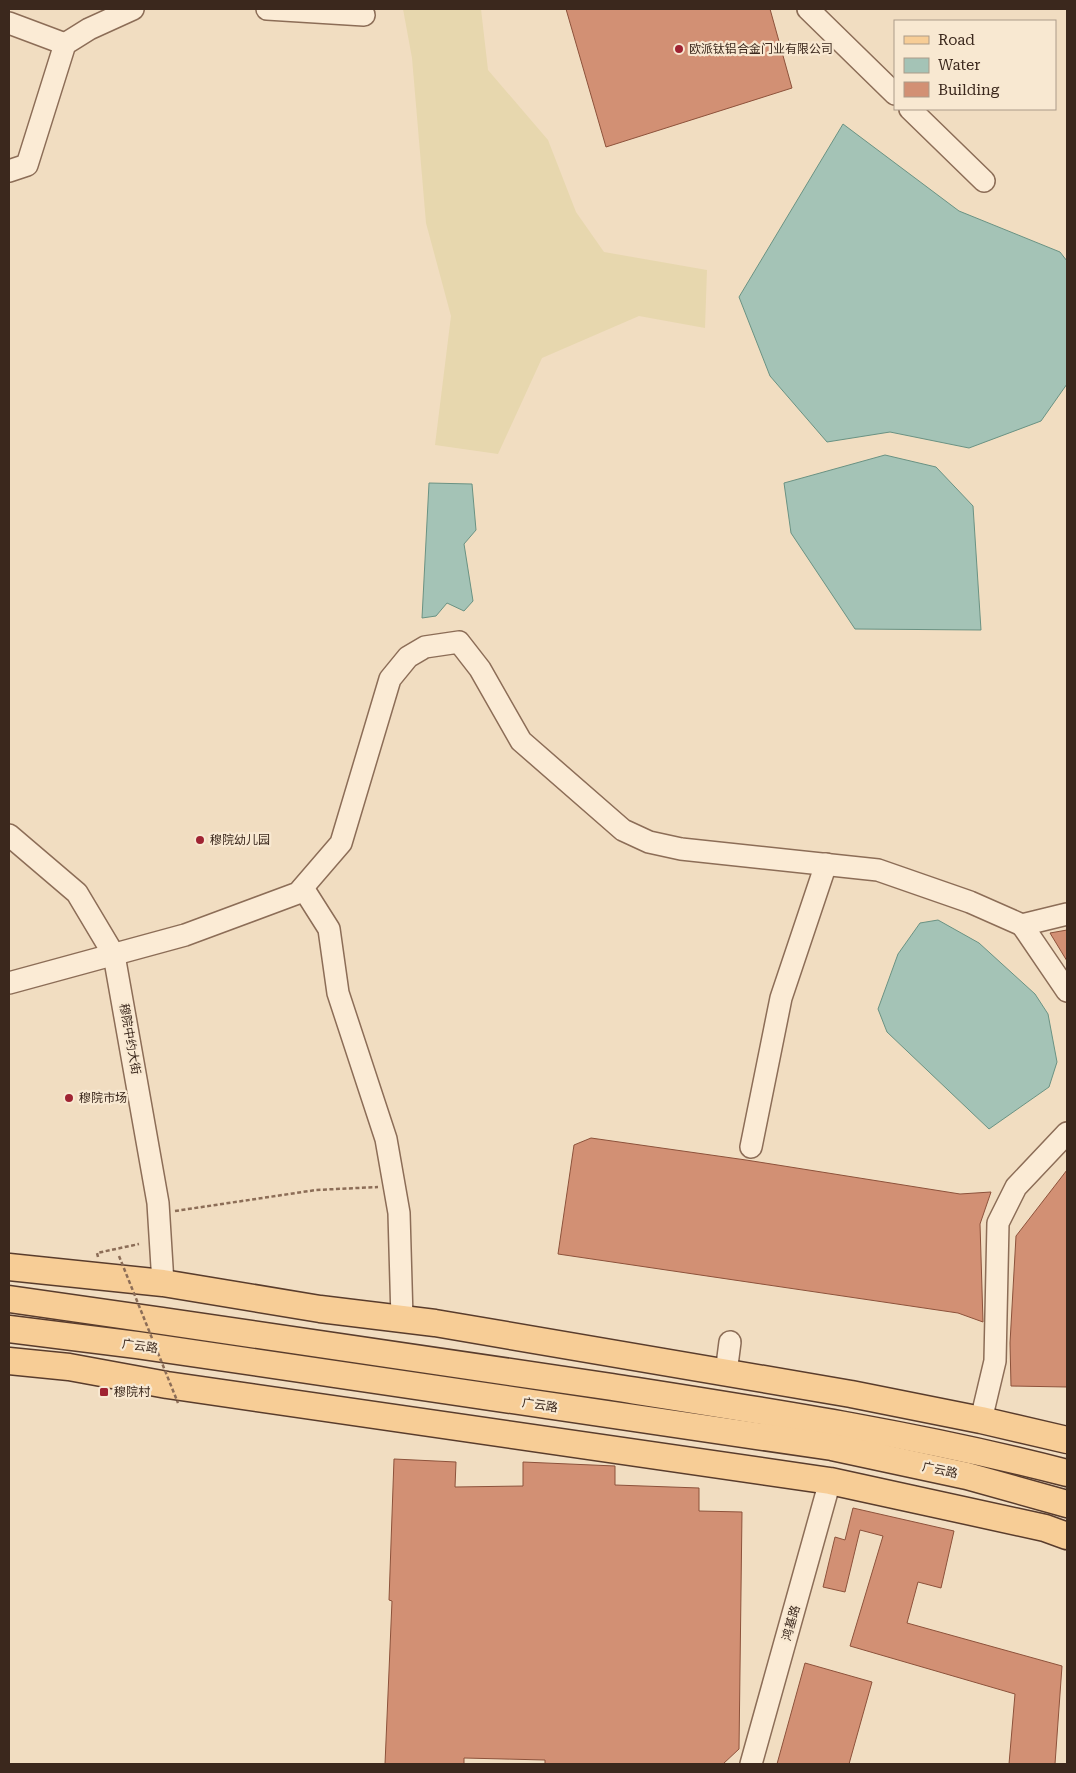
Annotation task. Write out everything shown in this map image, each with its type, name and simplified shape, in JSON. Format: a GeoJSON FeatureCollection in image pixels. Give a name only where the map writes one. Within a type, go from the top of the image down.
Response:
{"type":"FeatureCollection","features":[{"type":"Feature","properties":{"kind":"main road"},"geometry":{"type":"LineString","coordinates":[[20,1268],[163,1282],[320,1309],[402,1319],[726,1372],[981,1420],[1067,1440]]}},
{"type":"Feature","properties":{"kind":"main road"},"geometry":{"type":"LineString","coordinates":[[20,1268],[63,1287],[154,1320]]}},
{"type":"Feature","properties":{"kind":"main road"},"geometry":{"type":"LineString","coordinates":[[9,1299],[666,1396],[861,1427],[1012,1458],[1067,1472]]}},
{"type":"Feature","properties":{"kind":"main road","name":"广云路"},"geometry":{"type":"LineString","coordinates":[[9,1328],[832,1447],[967,1476],[1067,1504]]}},
{"type":"Feature","properties":{"kind":"main road"},"geometry":{"type":"LineString","coordinates":[[69,1367],[136,1345]]}},
{"type":"Feature","properties":{"kind":"main road"},"geometry":{"type":"LineString","coordinates":[[9,1360],[69,1367],[167,1385],[830,1482],[1044,1528],[1067,1536]]}},
{"type":"Feature","properties":{"kind":"street"},"geometry":{"type":"LineString","coordinates":[[9,171],[27,165],[65,44],[89,29],[133,9]]}},
{"type":"Feature","properties":{"kind":"street"},"geometry":{"type":"LineString","coordinates":[[267,9],[364,15]]}},
{"type":"Feature","properties":{"kind":"street"},"geometry":{"type":"LineString","coordinates":[[808,9],[894,93]]}},
{"type":"Feature","properties":{"kind":"street"},"geometry":{"type":"LineString","coordinates":[[9,23],[65,44]]}},
{"type":"Feature","properties":{"kind":"street"},"geometry":{"type":"LineString","coordinates":[[911,110],[984,181]]}},
{"type":"Feature","properties":{"kind":"street"},"geometry":{"type":"LineString","coordinates":[[9,983],[186,935],[298,894],[341,843],[390,679],[408,656],[425,647],[458,642],[480,669],[521,741],[624,830],[649,842],[681,849],[878,870],[970,902],[1022,925],[1067,991]]}},
{"type":"Feature","properties":{"kind":"street","name":"穆院中约大街"},"geometry":{"type":"LineString","coordinates":[[9,835],[77,893],[114,955],[159,1214],[163,1282]]}},
{"type":"Feature","properties":{"kind":"street"},"geometry":{"type":"LineString","coordinates":[[751,1147],[780,998],[826,864]]}},
{"type":"Feature","properties":{"kind":"street"},"geometry":{"type":"LineString","coordinates":[[303,888],[329,929],[338,992],[386,1140],[399,1213],[402,1319]]}},
{"type":"Feature","properties":{"kind":"street"},"geometry":{"type":"LineString","coordinates":[[1022,925],[1067,914]]}},
{"type":"Feature","properties":{"kind":"street"},"geometry":{"type":"LineString","coordinates":[[981,1420],[995,1361],[998,1223],[1016,1188],[1067,1133]]}},
{"type":"Feature","properties":{"kind":"street"},"geometry":{"type":"LineString","coordinates":[[726,1372],[730,1342]]}},
{"type":"Feature","properties":{"kind":"street","name":"鸿基路"},"geometry":{"type":"LineString","coordinates":[[751,1764],[830,1482]]}},
{"type":"Feature","properties":{"kind":"path"},"geometry":{"type":"LineString","coordinates":[[159,1214],[316,1190],[394,1186]]}},
{"type":"Feature","properties":{"kind":"path"},"geometry":{"type":"LineString","coordinates":[[99,1261],[97,1253],[138,1244]]}},
{"type":"Feature","properties":{"kind":"path"},"geometry":{"type":"LineString","coordinates":[[112,1258],[119,1256],[178,1403]]}},
{"type":"Feature","properties":{"kind":"shaded area"},"geometry":{"type":"Polygon","coordinates":[[[403,9],[481,9],[488,70],[548,140],[576,212],[604,252],[707,270],[705,328],[639,316],[542,358],[498,454],[435,445],[451,316],[426,223],[412,58],[403,9]]]}},
{"type":"Feature","properties":{"kind":"water"},"geometry":{"type":"Polygon","coordinates":[[[843,124],[959,211],[1060,252],[1067,261],[1067,384],[1041,421],[969,448],[890,432],[827,442],[770,376],[739,297],[843,124]]]}},
{"type":"Feature","properties":{"kind":"water"},"geometry":{"type":"Polygon","coordinates":[[[885,455],[936,467],[973,506],[981,630],[855,629],[791,533],[784,483],[885,455]]]}},
{"type":"Feature","properties":{"kind":"water"},"geometry":{"type":"Polygon","coordinates":[[[429,483],[472,484],[476,530],[464,544],[473,601],[464,611],[447,603],[436,616],[422,618],[429,483]]]}},
{"type":"Feature","properties":{"kind":"water"},"geometry":{"type":"Polygon","coordinates":[[[938,920],[979,943],[1035,994],[1048,1014],[1057,1062],[1049,1087],[989,1129],[887,1032],[878,1009],[898,954],[920,923],[938,920]]]}},
{"type":"Feature","properties":{"kind":"building","name":"欧派钛铝合金门业有限公司"},"geometry":{"type":"Polygon","coordinates":[[[566,9],[770,9],[792,88],[606,147],[566,9]]]}},
{"type":"Feature","properties":{"kind":"building"},"geometry":{"type":"Polygon","coordinates":[[[1067,930],[1067,961],[1050,933],[1067,930]]]}},
{"type":"Feature","properties":{"kind":"building"},"geometry":{"type":"Polygon","coordinates":[[[591,1138],[746,1160],[960,1194],[991,1192],[980,1224],[983,1322],[958,1313],[558,1254],[574,1145],[591,1138]]]}},
{"type":"Feature","properties":{"kind":"building"},"geometry":{"type":"Polygon","coordinates":[[[1067,1170],[1067,1387],[1011,1386],[1010,1343],[1016,1236],[1067,1170]]]}},
{"type":"Feature","properties":{"kind":"building"},"geometry":{"type":"Polygon","coordinates":[[[394,1459],[456,1462],[455,1487],[523,1486],[523,1462],[615,1466],[615,1485],[699,1488],[699,1511],[742,1512],[739,1749],[723,1764],[545,1764],[545,1760],[464,1758],[464,1764],[385,1764],[392,1601],[389,1600],[394,1459]]]}},
{"type":"Feature","properties":{"kind":"building"},"geometry":{"type":"Polygon","coordinates":[[[853,1508],[954,1531],[941,1588],[918,1582],[907,1623],[1062,1666],[1055,1764],[1009,1764],[1015,1694],[850,1646],[883,1536],[860,1530],[845,1592],[823,1587],[835,1537],[845,1540],[853,1508]]]}},
{"type":"Feature","properties":{"kind":"building"},"geometry":{"type":"Polygon","coordinates":[[[805,1663],[872,1682],[849,1764],[777,1764],[805,1663]]]}},
{"type":"Feature","properties":{"kind":"place","name":"欧派钛铝合金门业有限公司"},"geometry":{"type":"Point","coordinates":[679,49]}},
{"type":"Feature","properties":{"kind":"place","name":"穆院幼儿园"},"geometry":{"type":"Point","coordinates":[200,840]}},
{"type":"Feature","properties":{"kind":"place","name":"穆院市场"},"geometry":{"type":"Point","coordinates":[69,1098]}},
{"type":"Feature","properties":{"kind":"place","name":"穆院村"},"geometry":{"type":"Point","coordinates":[104,1392]}}]}
